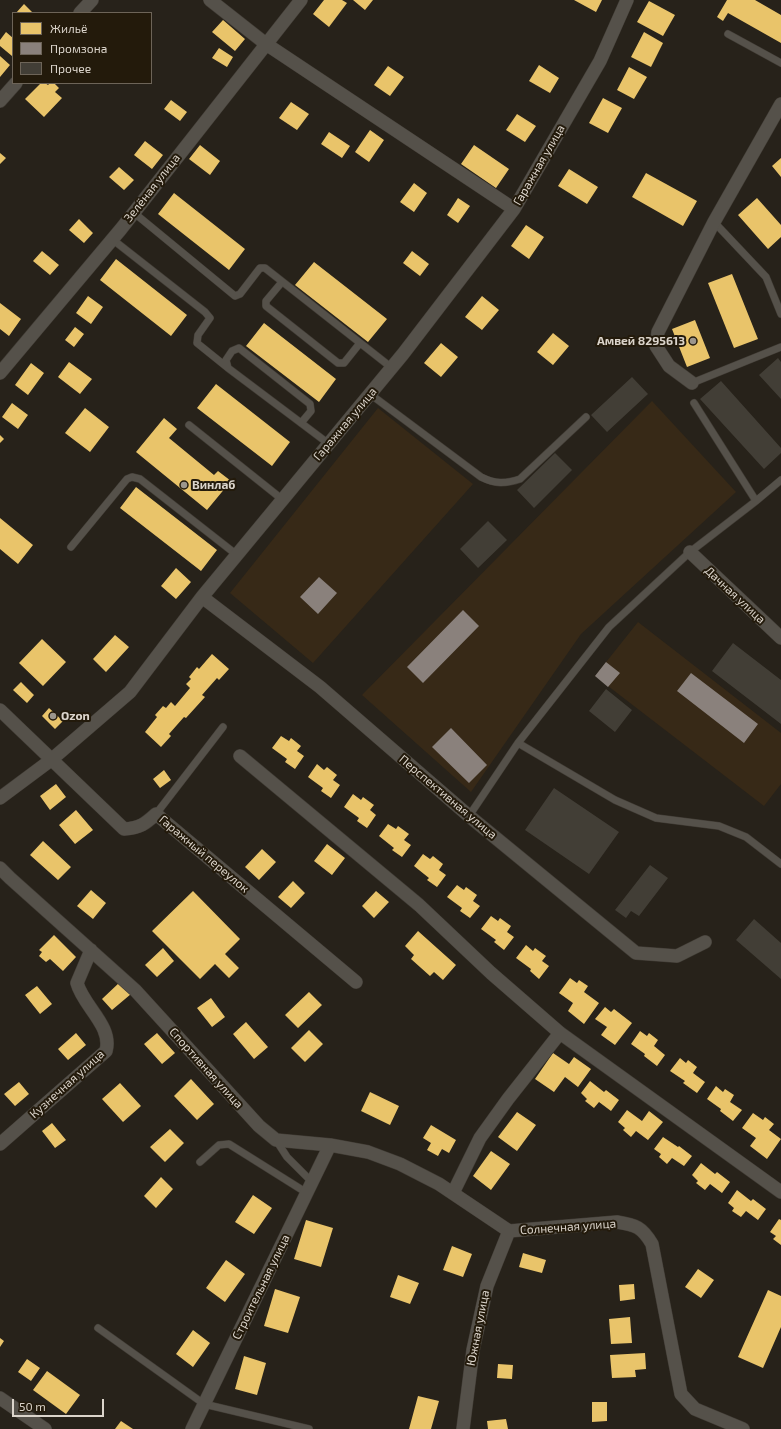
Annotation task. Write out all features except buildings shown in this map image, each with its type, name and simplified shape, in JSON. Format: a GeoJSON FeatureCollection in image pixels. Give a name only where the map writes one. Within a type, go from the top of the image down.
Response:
{"type":"FeatureCollection","features":[{"type":"Feature","properties":{"kind":"street"},"geometry":{"type":"LineString","coordinates":[[81,12],[92,0]]}},
{"type":"Feature","properties":{"kind":"street"},"geometry":{"type":"LineString","coordinates":[[210,0],[266,44],[514,209]]}},
{"type":"Feature","properties":{"kind":"street","name":"Зелёная улица"},"geometry":{"type":"LineString","coordinates":[[0,374],[112,239],[301,0]]}},
{"type":"Feature","properties":{"kind":"street","name":"Гаражная улица"},"geometry":{"type":"LineString","coordinates":[[0,798],[51,760],[130,692],[202,597],[392,368],[514,209],[600,61],[627,0]]}},
{"type":"Feature","properties":{"kind":"street"},"geometry":{"type":"LineString","coordinates":[[0,100],[15,84]]}},
{"type":"Feature","properties":{"kind":"street"},"geometry":{"type":"LineString","coordinates":[[692,384],[669,366],[656,346],[658,332],[714,222],[779,112]]}},
{"type":"Feature","properties":{"kind":"street","name":"Дачная улица"},"geometry":{"type":"LineString","coordinates":[[690,552],[781,638]]}},
{"type":"Feature","properties":{"kind":"street","name":"Перспективная улица"},"geometry":{"type":"LineString","coordinates":[[202,597],[320,687],[470,816],[636,953],[677,956],[705,942]]}},
{"type":"Feature","properties":{"kind":"street","name":"Гаражный переулок"},"geometry":{"type":"LineString","coordinates":[[0,710],[124,829],[135,828],[146,824],[156,814],[356,982]]}},
{"type":"Feature","properties":{"kind":"street"},"geometry":{"type":"LineString","coordinates":[[240,756],[419,905],[491,972],[560,1033],[781,1192]]}},
{"type":"Feature","properties":{"kind":"street","name":"Спортивная улица"},"geometry":{"type":"LineString","coordinates":[[0,868],[15,884],[136,990],[259,1126],[276,1140]]}},
{"type":"Feature","properties":{"kind":"street","name":"Кузнечная улица"},"geometry":{"type":"LineString","coordinates":[[0,1144],[106,1051],[108,1043],[106,1033],[82,995],[77,983],[91,950]]}},
{"type":"Feature","properties":{"kind":"street"},"geometry":{"type":"LineString","coordinates":[[276,1140],[330,1145],[368,1152],[400,1164],[453,1193],[480,1138],[508,1099],[560,1033]]}},
{"type":"Feature","properties":{"kind":"street","name":"Строительная улица"},"geometry":{"type":"LineString","coordinates":[[192,1429],[330,1145]]}},
{"type":"Feature","properties":{"kind":"street","name":"Солнечная улица"},"geometry":{"type":"LineString","coordinates":[[453,1193],[509,1231],[617,1222],[630,1224],[645,1232],[652,1244],[681,1394],[695,1409],[711,1417],[743,1429]]}},
{"type":"Feature","properties":{"kind":"street","name":"Южная улица"},"geometry":{"type":"LineString","coordinates":[[463,1429],[473,1350],[487,1286],[509,1231]]}},
{"type":"Feature","properties":{"kind":"street"},"geometry":{"type":"LineString","coordinates":[[0,1398],[45,1429]]}},
{"type":"Feature","properties":{"kind":"lane"},"geometry":{"type":"LineString","coordinates":[[728,34],[781,64]]}},
{"type":"Feature","properties":{"kind":"lane"},"geometry":{"type":"LineString","coordinates":[[133,212],[235,296],[240,294],[260,268],[264,268],[392,368]]}},
{"type":"Feature","properties":{"kind":"lane"},"geometry":{"type":"LineString","coordinates":[[714,222],[766,277],[781,314]]}},
{"type":"Feature","properties":{"kind":"lane"},"geometry":{"type":"LineString","coordinates":[[112,239],[205,312],[210,318],[198,335],[198,343],[228,368],[329,444]]}},
{"type":"Feature","properties":{"kind":"lane"},"geometry":{"type":"LineString","coordinates":[[282,282],[266,301],[266,306],[338,364],[344,363],[360,343]]}},
{"type":"Feature","properties":{"kind":"lane"},"geometry":{"type":"LineString","coordinates":[[692,384],[781,347]]}},
{"type":"Feature","properties":{"kind":"lane"},"geometry":{"type":"LineString","coordinates":[[228,368],[226,360],[232,351],[239,348],[310,404],[311,411],[301,423]]}},
{"type":"Feature","properties":{"kind":"lane"},"geometry":{"type":"LineString","coordinates":[[370,394],[481,477],[491,482],[511,482],[520,479],[586,418]]}},
{"type":"Feature","properties":{"kind":"lane"},"geometry":{"type":"LineString","coordinates":[[694,403],[756,501]]}},
{"type":"Feature","properties":{"kind":"lane"},"geometry":{"type":"LineString","coordinates":[[189,425],[283,500]]}},
{"type":"Feature","properties":{"kind":"lane"},"geometry":{"type":"LineString","coordinates":[[71,547],[127,480],[132,477],[140,478],[237,555]]}},
{"type":"Feature","properties":{"kind":"lane"},"geometry":{"type":"LineString","coordinates":[[470,816],[518,743],[609,627],[690,552],[781,480]]}},
{"type":"Feature","properties":{"kind":"lane"},"geometry":{"type":"LineString","coordinates":[[156,814],[223,727]]}},
{"type":"Feature","properties":{"kind":"lane"},"geometry":{"type":"LineString","coordinates":[[518,743],[615,800],[656,818],[719,826],[746,837],[781,864]]}},
{"type":"Feature","properties":{"kind":"lane"},"geometry":{"type":"LineString","coordinates":[[276,1140],[309,1187]]}},
{"type":"Feature","properties":{"kind":"lane"},"geometry":{"type":"LineString","coordinates":[[200,1162],[219,1145],[229,1144],[309,1187]]}},
{"type":"Feature","properties":{"kind":"lane"},"geometry":{"type":"LineString","coordinates":[[98,1328],[204,1404],[309,1429]]}},
{"type":"Feature","properties":{"kind":"shaded area"},"geometry":{"type":"Polygon","coordinates":[[[652,401],[736,492],[581,634],[471,792],[362,695],[652,401]]]}},
{"type":"Feature","properties":{"kind":"shaded area"},"geometry":{"type":"Polygon","coordinates":[[[378,408],[473,484],[313,663],[230,593],[378,408]]]}},
{"type":"Feature","properties":{"kind":"shaded area"},"geometry":{"type":"Polygon","coordinates":[[[638,622],[781,733],[781,784],[764,806],[595,676],[638,622]]]}},
{"type":"Feature","properties":{"kind":"place","name":"Амвей 8295613"},"geometry":{"type":"Point","coordinates":[693,341]}},
{"type":"Feature","properties":{"kind":"place","name":"Винлаб"},"geometry":{"type":"Point","coordinates":[184,485]}},
{"type":"Feature","properties":{"kind":"place","name":"Ozon"},"geometry":{"type":"Point","coordinates":[53,716]}}]}
